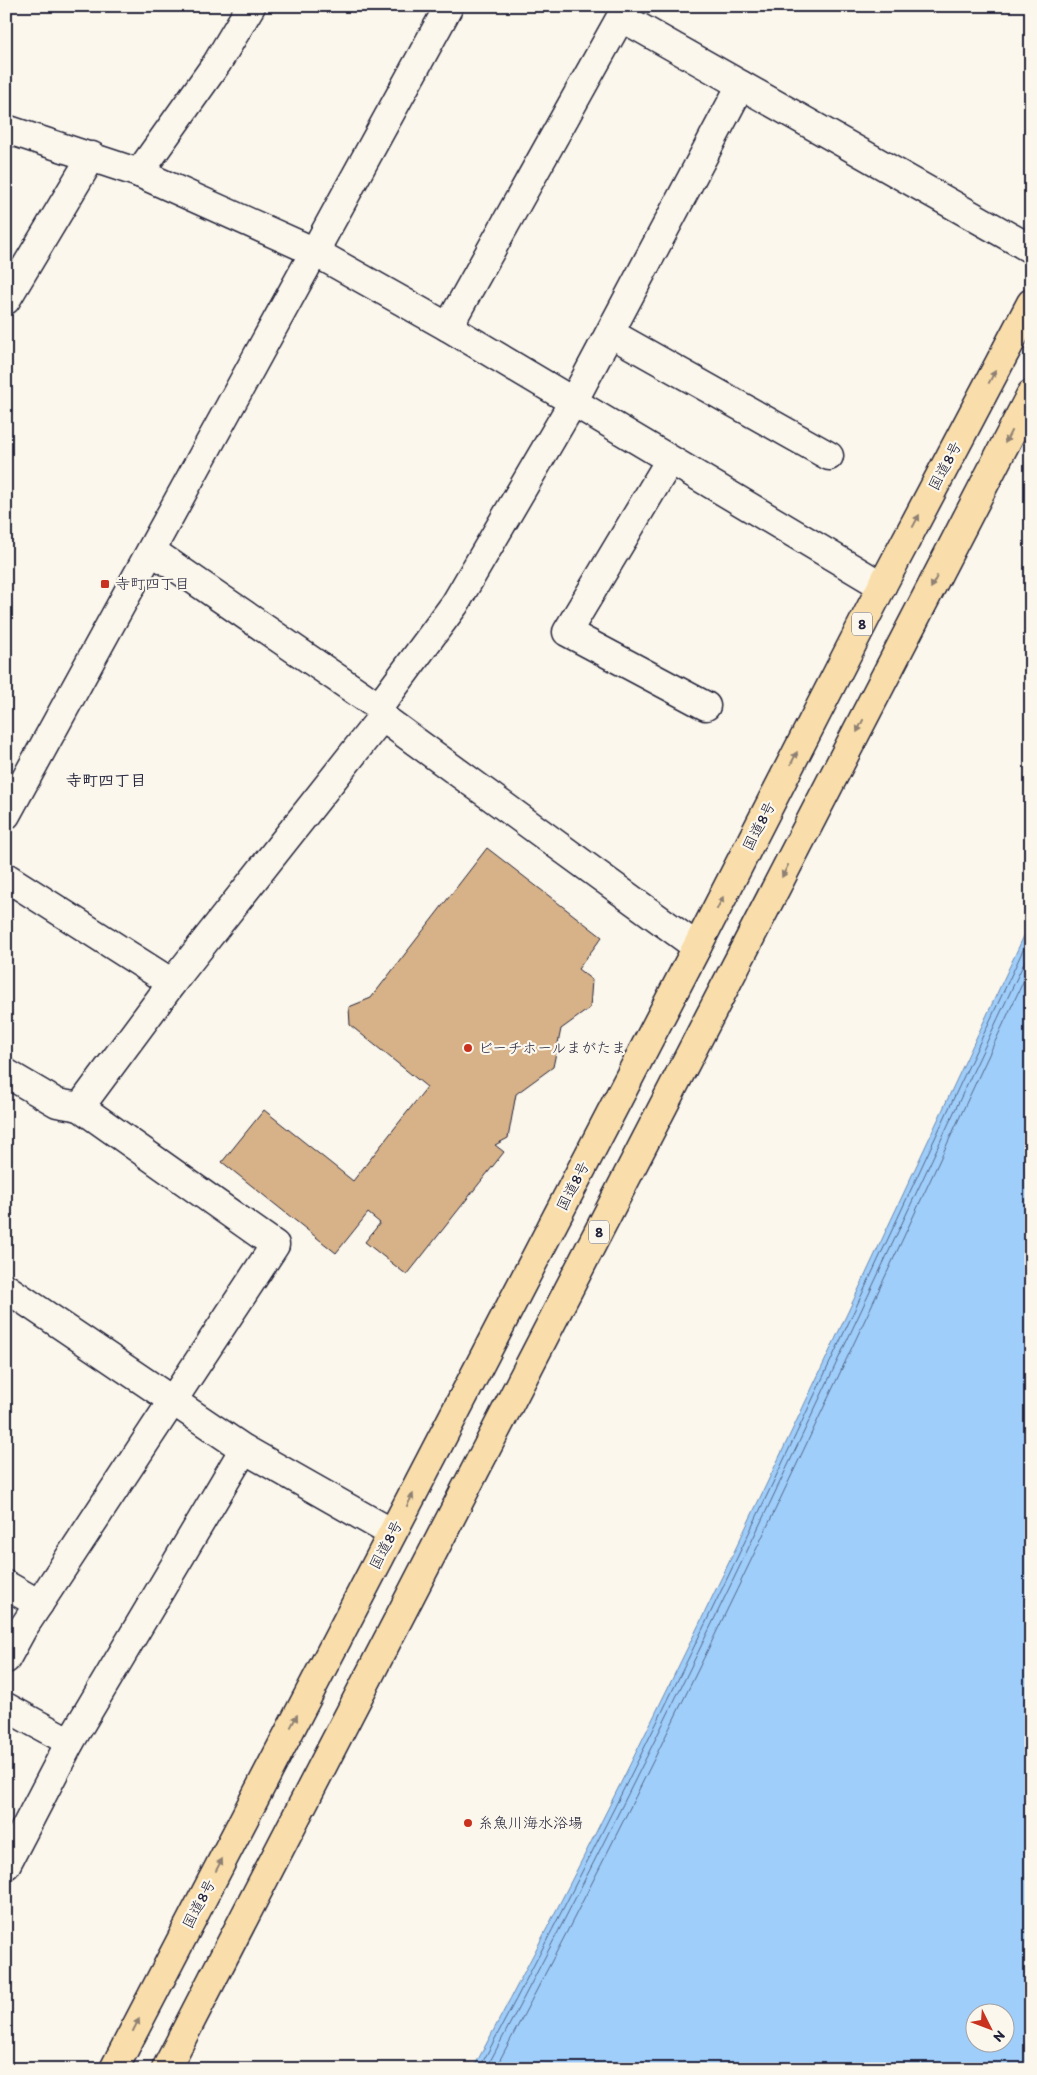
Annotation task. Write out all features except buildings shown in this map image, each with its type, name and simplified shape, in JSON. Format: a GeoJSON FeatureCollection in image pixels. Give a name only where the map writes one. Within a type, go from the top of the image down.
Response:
{"type":"FeatureCollection","features":[{"type":"Feature","properties":{"kind":"highway","name":"国道8号"},"geometry":{"type":"LineString","coordinates":[[114,2069],[882,586],[1031,303]]}},
{"type":"Feature","properties":{"kind":"highway","name":"8"},"geometry":{"type":"LineString","coordinates":[[166,2069],[1031,394]]}},
{"type":"Feature","properties":{"kind":"street"},"geometry":{"type":"LineString","coordinates":[[139,173],[217,63],[251,6]]}},
{"type":"Feature","properties":{"kind":"street"},"geometry":{"type":"LineString","coordinates":[[6,815],[449,6]]}},
{"type":"Feature","properties":{"kind":"street"},"geometry":{"type":"LineString","coordinates":[[448,327],[624,10],[741,85],[1031,249]]}},
{"type":"Feature","properties":{"kind":"street"},"geometry":{"type":"LineString","coordinates":[[80,1107],[172,983],[381,712],[455,604],[573,402],[741,85]]}},
{"type":"Feature","properties":{"kind":"street"},"geometry":{"type":"LineString","coordinates":[[6,129],[139,173],[315,252],[448,327],[882,586]]}},
{"type":"Feature","properties":{"kind":"street"},"geometry":{"type":"LineString","coordinates":[[6,300],[92,156]]}},
{"type":"Feature","properties":{"kind":"street"},"geometry":{"type":"LineString","coordinates":[[610,333],[829,456]]}},
{"type":"Feature","properties":{"kind":"street"},"geometry":{"type":"LineString","coordinates":[[670,460],[567,632],[706,706]]}},
{"type":"Feature","properties":{"kind":"street"},"geometry":{"type":"LineString","coordinates":[[152,550],[381,712],[697,946]]}},
{"type":"Feature","properties":{"kind":"street"},"geometry":{"type":"LineString","coordinates":[[6,877],[172,983]]}},
{"type":"Feature","properties":{"kind":"street"},"geometry":{"type":"LineString","coordinates":[[6,1073],[57,1103],[80,1107],[275,1245],[39,1604],[6,1660]]}},
{"type":"Feature","properties":{"kind":"street"},"geometry":{"type":"LineString","coordinates":[[6,1288],[244,1449],[392,1534]]}},
{"type":"Feature","properties":{"kind":"street"},"geometry":{"type":"LineString","coordinates":[[6,1864],[70,1742],[244,1449]]}},
{"type":"Feature","properties":{"kind":"street"},"geometry":{"type":"LineString","coordinates":[[6,1585],[39,1604]]}},
{"type":"Feature","properties":{"kind":"street"},"geometry":{"type":"LineString","coordinates":[[6,1707],[70,1742]]}},
{"type":"Feature","properties":{"kind":"water"},"geometry":{"type":"Polygon","coordinates":[[[1031,921],[1031,2069],[473,2069],[620,1786],[828,1355],[1031,921]]]}},
{"type":"Feature","properties":{"kind":"place","name":"寺町四丁目"},"geometry":{"type":"Point","coordinates":[105,584]}},
{"type":"Feature","properties":{"kind":"place","name":"ビーチホールまがたま"},"geometry":{"type":"Point","coordinates":[468,1048]}},
{"type":"Feature","properties":{"kind":"place","name":"糸魚川海水浴場"},"geometry":{"type":"Point","coordinates":[468,1823]}},
{"type":"Feature","properties":{"kind":"district","name":"寺町四丁目"},"geometry":{"type":"Point","coordinates":[106,780]}}]}
